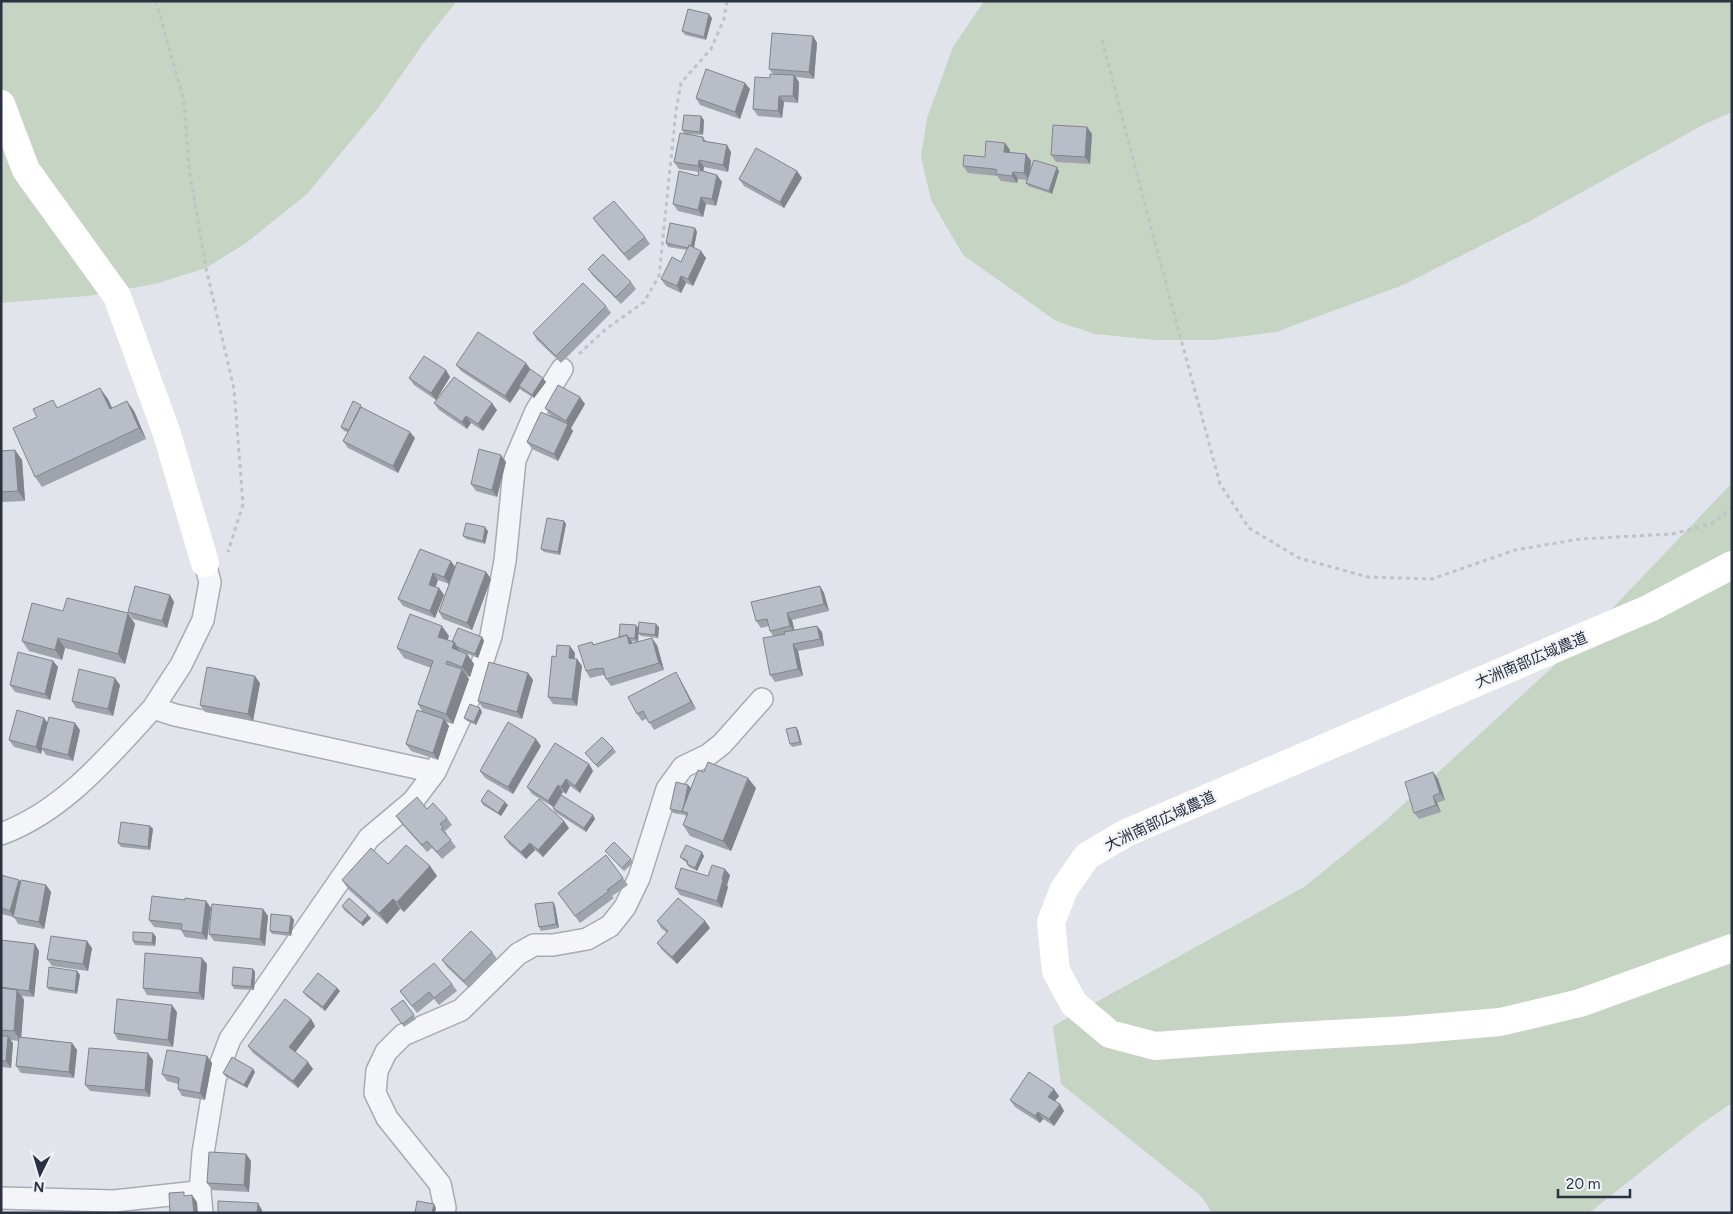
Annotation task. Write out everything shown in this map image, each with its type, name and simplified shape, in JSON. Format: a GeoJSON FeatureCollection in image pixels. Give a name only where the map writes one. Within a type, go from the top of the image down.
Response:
{"type":"FeatureCollection","features":[{"type":"Feature","properties":{"kind":"street"},"geometry":{"type":"LineString","coordinates":[[1,104],[26,170],[117,296],[167,434],[210,582],[203,620],[181,665],[153,708],[103,762],[53,807],[1,834]]}},
{"type":"Feature","properties":{"kind":"street"},"geometry":{"type":"LineString","coordinates":[[202,1213],[200,1192],[202,1153],[215,1079],[230,1040],[369,838],[413,801],[436,772],[474,688],[491,636],[505,561],[515,460],[536,411],[562,369]]}},
{"type":"Feature","properties":{"kind":"street","name":"大洲南部広域農道"},"geometry":{"type":"LineString","coordinates":[[1732,566],[1650,608],[1126,833],[1087,856],[1064,889],[1051,922],[1056,971],[1074,1004],[1110,1034],[1155,1046],[1500,1022],[1580,1003],[1732,948]]}},
{"type":"Feature","properties":{"kind":"street"},"geometry":{"type":"LineString","coordinates":[[444,1213],[445,1208],[440,1184],[387,1118],[376,1093],[377,1071],[386,1052],[403,1035],[461,1010],[518,954],[534,945],[553,945],[588,939],[610,926],[625,907],[638,878],[667,788],[683,767],[708,755],[722,744],[762,699]]}},
{"type":"Feature","properties":{"kind":"street"},"geometry":{"type":"LineString","coordinates":[[153,708],[175,715],[436,772]]}},
{"type":"Feature","properties":{"kind":"street"},"geometry":{"type":"LineString","coordinates":[[1,1198],[114,1201],[200,1192]]}},
{"type":"Feature","properties":{"kind":"path"},"geometry":{"type":"LineString","coordinates":[[156,1],[184,100],[189,169],[204,258],[234,388],[242,504],[229,551],[205,563]]}},
{"type":"Feature","properties":{"kind":"path"},"geometry":{"type":"LineString","coordinates":[[562,369],[606,329],[644,302],[659,276],[676,111],[681,83],[711,49],[724,19],[727,1]]}},
{"type":"Feature","properties":{"kind":"path"},"geometry":{"type":"LineString","coordinates":[[1102,40],[1220,484],[1250,528],[1299,558],[1368,577],[1432,579],[1515,550],[1580,539],[1672,534],[1711,524],[1732,508]]}},
{"type":"Feature","properties":{"kind":"green space"},"geometry":{"type":"Polygon","coordinates":[[[1,1],[457,1],[425,41],[379,107],[307,194],[246,243],[206,268],[155,284],[87,296],[1,303],[1,1]]]}},
{"type":"Feature","properties":{"kind":"green space"},"geometry":{"type":"Polygon","coordinates":[[[984,1],[1732,1],[1732,112],[1701,126],[1528,222],[1403,285],[1276,332],[1215,340],[1156,340],[1095,334],[1056,321],[963,255],[931,200],[921,157],[927,118],[953,47],[984,1]]]}},
{"type":"Feature","properties":{"kind":"green space"},"geometry":{"type":"Polygon","coordinates":[[[1732,483],[1732,1103],[1701,1124],[1589,1213],[1212,1213],[1202,1197],[1061,1084],[1053,1026],[1304,887],[1383,823],[1583,639],[1732,483]]]}},
{"type":"Feature","properties":{"kind":"building"},"geometry":{"type":"Polygon","coordinates":[[[688,9],[709,14],[704,37],[682,31],[688,9]]]}},
{"type":"Feature","properties":{"kind":"building"},"geometry":{"type":"Polygon","coordinates":[[[772,33],[813,36],[809,72],[769,69],[772,33]]]}},
{"type":"Feature","properties":{"kind":"building"},"geometry":{"type":"Polygon","coordinates":[[[706,69],[745,83],[735,112],[696,98],[706,69]]]}},
{"type":"Feature","properties":{"kind":"building"},"geometry":{"type":"Polygon","coordinates":[[[770,74],[794,75],[793,96],[779,96],[778,111],[753,109],[755,77],[770,78],[770,74]]]}},
{"type":"Feature","properties":{"kind":"building"},"geometry":{"type":"Polygon","coordinates":[[[684,115],[701,116],[700,132],[682,130],[684,115]]]}},
{"type":"Feature","properties":{"kind":"building"},"geometry":{"type":"Polygon","coordinates":[[[1053,125],[1087,127],[1085,157],[1051,155],[1053,125]]]}},
{"type":"Feature","properties":{"kind":"building"},"geometry":{"type":"Polygon","coordinates":[[[680,133],[703,137],[703,141],[727,145],[723,165],[699,160],[698,166],[674,162],[680,133]]]}},
{"type":"Feature","properties":{"kind":"building"},"geometry":{"type":"Polygon","coordinates":[[[986,141],[1005,143],[1004,152],[1026,154],[1024,173],[1013,172],[1012,176],[996,174],[997,170],[994,169],[963,166],[964,155],[985,157],[986,141]]]}},
{"type":"Feature","properties":{"kind":"building"},"geometry":{"type":"Polygon","coordinates":[[[756,148],[797,171],[780,202],[739,179],[756,148]]]}},
{"type":"Feature","properties":{"kind":"building"},"geometry":{"type":"Polygon","coordinates":[[[1034,160],[1057,167],[1049,191],[1026,183],[1034,160]]]}},
{"type":"Feature","properties":{"kind":"building"},"geometry":{"type":"Polygon","coordinates":[[[699,170],[717,175],[712,199],[701,197],[698,210],[673,204],[679,171],[698,176],[699,170]]]}},
{"type":"Feature","properties":{"kind":"building"},"geometry":{"type":"Polygon","coordinates":[[[614,201],[645,237],[624,254],[593,218],[614,201]]]}},
{"type":"Feature","properties":{"kind":"building"},"geometry":{"type":"Polygon","coordinates":[[[670,223],[695,228],[691,246],[689,245],[688,248],[666,243],[670,223]]]}},
{"type":"Feature","properties":{"kind":"building"},"geometry":{"type":"Polygon","coordinates":[[[689,245],[701,251],[688,279],[681,276],[677,286],[661,279],[672,257],[681,262],[689,245]]]}},
{"type":"Feature","properties":{"kind":"building"},"geometry":{"type":"Polygon","coordinates":[[[603,254],[631,282],[616,297],[588,269],[603,254]]]}},
{"type":"Feature","properties":{"kind":"building"},"geometry":{"type":"Polygon","coordinates":[[[583,283],[606,306],[556,356],[533,333],[583,283]]]}},
{"type":"Feature","properties":{"kind":"building"},"geometry":{"type":"Polygon","coordinates":[[[478,332],[526,363],[505,396],[456,365],[478,332]]]}},
{"type":"Feature","properties":{"kind":"building"},"geometry":{"type":"Polygon","coordinates":[[[424,356],[446,370],[431,393],[409,378],[424,356]]]}},
{"type":"Feature","properties":{"kind":"building"},"geometry":{"type":"Polygon","coordinates":[[[530,369],[543,378],[532,395],[519,386],[530,369]]]}},
{"type":"Feature","properties":{"kind":"building"},"geometry":{"type":"Polygon","coordinates":[[[454,377],[492,403],[478,424],[466,416],[462,422],[434,403],[454,377]]]}},
{"type":"Feature","properties":{"kind":"building"},"geometry":{"type":"Polygon","coordinates":[[[558,385],[580,397],[566,421],[545,408],[558,385]]]}},
{"type":"Feature","properties":{"kind":"building"},"geometry":{"type":"Polygon","coordinates":[[[100,388],[110,409],[127,401],[139,428],[35,477],[13,428],[37,417],[33,409],[53,400],[57,408],[100,388]]]}},
{"type":"Feature","properties":{"kind":"building"},"geometry":{"type":"Polygon","coordinates":[[[353,401],[361,405],[349,430],[341,427],[353,401]]]}},
{"type":"Feature","properties":{"kind":"building"},"geometry":{"type":"Polygon","coordinates":[[[361,407],[410,432],[393,466],[343,441],[361,407]]]}},
{"type":"Feature","properties":{"kind":"building"},"geometry":{"type":"Polygon","coordinates":[[[541,412],[568,424],[554,454],[527,442],[541,412]]]}},
{"type":"Feature","properties":{"kind":"building"},"geometry":{"type":"Polygon","coordinates":[[[479,449],[501,455],[492,490],[471,484],[479,449]]]}},
{"type":"Feature","properties":{"kind":"building"},"geometry":{"type":"Polygon","coordinates":[[[15,450],[18,491],[1,492],[1,451],[15,450]]]}},
{"type":"Feature","properties":{"kind":"building"},"geometry":{"type":"Polygon","coordinates":[[[547,518],[564,521],[558,552],[541,549],[547,518]]]}},
{"type":"Feature","properties":{"kind":"building"},"geometry":{"type":"Polygon","coordinates":[[[466,523],[485,527],[483,541],[463,536],[466,523]]]}},
{"type":"Feature","properties":{"kind":"building"},"geometry":{"type":"Polygon","coordinates":[[[420,549],[451,561],[444,577],[433,573],[429,585],[439,588],[430,611],[398,599],[420,549]]]}},
{"type":"Feature","properties":{"kind":"building"},"geometry":{"type":"Polygon","coordinates":[[[457,562],[486,572],[467,623],[439,612],[457,562]]]}},
{"type":"Feature","properties":{"kind":"building"},"geometry":{"type":"Polygon","coordinates":[[[135,586],[170,595],[162,621],[128,612],[135,586]]]}},
{"type":"Feature","properties":{"kind":"building"},"geometry":{"type":"Polygon","coordinates":[[[820,586],[824,604],[787,613],[790,626],[770,631],[767,619],[756,621],[751,602],[820,586]]]}},
{"type":"Feature","properties":{"kind":"building"},"geometry":{"type":"Polygon","coordinates":[[[67,598],[128,613],[118,654],[58,638],[55,650],[22,641],[32,603],[63,611],[67,598]]]}},
{"type":"Feature","properties":{"kind":"building"},"geometry":{"type":"Polygon","coordinates":[[[410,614],[442,626],[438,637],[454,642],[452,648],[467,654],[462,667],[447,661],[446,664],[462,669],[446,714],[418,704],[433,661],[397,648],[410,614]]]}},
{"type":"Feature","properties":{"kind":"building"},"geometry":{"type":"Polygon","coordinates":[[[639,622],[656,624],[655,635],[638,633],[639,622]]]}},
{"type":"Feature","properties":{"kind":"building"},"geometry":{"type":"Polygon","coordinates":[[[620,624],[636,625],[635,638],[629,638],[627,635],[619,637],[620,624]]]}},
{"type":"Feature","properties":{"kind":"building"},"geometry":{"type":"Polygon","coordinates":[[[817,626],[820,639],[793,644],[798,669],[770,675],[763,638],[817,626]]]}},
{"type":"Feature","properties":{"kind":"building"},"geometry":{"type":"Polygon","coordinates":[[[458,628],[482,637],[475,654],[457,647],[452,642],[458,628]]]}},
{"type":"Feature","properties":{"kind":"building"},"geometry":{"type":"Polygon","coordinates":[[[627,635],[629,644],[652,638],[659,663],[606,679],[603,668],[586,671],[578,646],[592,642],[593,645],[627,635]]]}},
{"type":"Feature","properties":{"kind":"building"},"geometry":{"type":"Polygon","coordinates":[[[557,645],[570,646],[569,658],[577,659],[572,699],[548,697],[552,656],[556,657],[557,645]]]}},
{"type":"Feature","properties":{"kind":"building"},"geometry":{"type":"Polygon","coordinates":[[[18,652],[53,661],[45,694],[10,685],[18,652]]]}},
{"type":"Feature","properties":{"kind":"building"},"geometry":{"type":"Polygon","coordinates":[[[489,662],[528,673],[517,712],[478,701],[489,662]]]}},
{"type":"Feature","properties":{"kind":"building"},"geometry":{"type":"Polygon","coordinates":[[[207,667],[255,676],[248,714],[200,705],[207,667]]]}},
{"type":"Feature","properties":{"kind":"building"},"geometry":{"type":"Polygon","coordinates":[[[79,669],[115,678],[108,709],[72,701],[79,669]]]}},
{"type":"Feature","properties":{"kind":"building"},"geometry":{"type":"Polygon","coordinates":[[[676,672],[691,702],[649,723],[643,711],[637,714],[628,697],[676,672]]]}},
{"type":"Feature","properties":{"kind":"building"},"geometry":{"type":"Polygon","coordinates":[[[470,704],[480,708],[474,722],[464,718],[470,704]]]}},
{"type":"Feature","properties":{"kind":"building"},"geometry":{"type":"Polygon","coordinates":[[[17,710],[44,718],[36,747],[9,740],[17,710]]]}},
{"type":"Feature","properties":{"kind":"building"},"geometry":{"type":"Polygon","coordinates":[[[417,710],[444,719],[433,753],[406,744],[417,710]]]}},
{"type":"Feature","properties":{"kind":"building"},"geometry":{"type":"Polygon","coordinates":[[[49,717],[75,723],[68,755],[41,748],[49,717]]]}},
{"type":"Feature","properties":{"kind":"building"},"geometry":{"type":"Polygon","coordinates":[[[508,722],[536,739],[508,787],[480,771],[508,722]]]}},
{"type":"Feature","properties":{"kind":"building"},"geometry":{"type":"Polygon","coordinates":[[[796,727],[800,742],[790,744],[786,729],[796,727]]]}},
{"type":"Feature","properties":{"kind":"building"},"geometry":{"type":"Polygon","coordinates":[[[602,737],[613,748],[596,765],[585,753],[602,737]]]}},
{"type":"Feature","properties":{"kind":"building"},"geometry":{"type":"Polygon","coordinates":[[[555,743],[589,764],[575,786],[566,779],[561,787],[558,785],[548,801],[527,787],[555,743]]]}},
{"type":"Feature","properties":{"kind":"building"},"geometry":{"type":"Polygon","coordinates":[[[708,762],[748,778],[723,841],[683,825],[688,813],[682,811],[698,770],[704,772],[708,762]]]}},
{"type":"Feature","properties":{"kind":"building"},"geometry":{"type":"Polygon","coordinates":[[[1433,772],[1440,793],[1433,796],[1436,805],[1414,813],[1405,782],[1433,772]]]}},
{"type":"Feature","properties":{"kind":"building"},"geometry":{"type":"Polygon","coordinates":[[[676,782],[688,785],[683,812],[670,809],[676,782]]]}},
{"type":"Feature","properties":{"kind":"building"},"geometry":{"type":"Polygon","coordinates":[[[488,790],[505,802],[498,813],[481,801],[488,790]]]}},
{"type":"Feature","properties":{"kind":"building"},"geometry":{"type":"Polygon","coordinates":[[[561,795],[593,815],[584,828],[553,808],[561,795]]]}},
{"type":"Feature","properties":{"kind":"building"},"geometry":{"type":"Polygon","coordinates":[[[417,797],[427,809],[433,803],[447,818],[440,824],[443,827],[441,829],[451,840],[437,852],[427,841],[422,845],[396,816],[417,797]]]}},
{"type":"Feature","properties":{"kind":"building"},"geometry":{"type":"Polygon","coordinates":[[[539,799],[564,821],[538,850],[530,843],[521,852],[504,837],[539,799]]]}},
{"type":"Feature","properties":{"kind":"building"},"geometry":{"type":"Polygon","coordinates":[[[121,822],[150,826],[148,847],[118,843],[121,822]]]}},
{"type":"Feature","properties":{"kind":"building"},"geometry":{"type":"Polygon","coordinates":[[[614,842],[631,859],[622,868],[605,851],[614,842]]]}},
{"type":"Feature","properties":{"kind":"building"},"geometry":{"type":"Polygon","coordinates":[[[406,845],[430,866],[397,902],[393,899],[379,913],[342,880],[371,848],[388,864],[406,845]]]}},
{"type":"Feature","properties":{"kind":"building"},"geometry":{"type":"Polygon","coordinates":[[[686,845],[702,852],[695,868],[687,864],[688,861],[680,857],[686,845]]]}},
{"type":"Feature","properties":{"kind":"building"},"geometry":{"type":"Polygon","coordinates":[[[606,855],[623,878],[607,890],[609,891],[575,916],[558,893],[606,855]]]}},
{"type":"Feature","properties":{"kind":"building"},"geometry":{"type":"Polygon","coordinates":[[[712,865],[725,869],[717,901],[675,888],[681,868],[708,876],[712,865]]]}},
{"type":"Feature","properties":{"kind":"building"},"geometry":{"type":"Polygon","coordinates":[[[1,875],[19,880],[10,911],[1,908],[1,875]]]}},
{"type":"Feature","properties":{"kind":"building"},"geometry":{"type":"Polygon","coordinates":[[[21,880],[46,885],[39,922],[13,917],[21,880]]]}},
{"type":"Feature","properties":{"kind":"building"},"geometry":{"type":"Polygon","coordinates":[[[152,896],[206,901],[202,933],[181,930],[182,924],[149,920],[152,896]]]}},
{"type":"Feature","properties":{"kind":"building"},"geometry":{"type":"Polygon","coordinates":[[[349,898],[368,915],[361,923],[342,906],[349,898]]]}},
{"type":"Feature","properties":{"kind":"building"},"geometry":{"type":"Polygon","coordinates":[[[678,898],[705,921],[672,957],[657,943],[668,931],[657,921],[678,898]]]}},
{"type":"Feature","properties":{"kind":"building"},"geometry":{"type":"Polygon","coordinates":[[[553,902],[556,924],[539,927],[535,904],[553,902]]]}},
{"type":"Feature","properties":{"kind":"building"},"geometry":{"type":"Polygon","coordinates":[[[212,904],[263,909],[260,939],[209,934],[212,904]]]}},
{"type":"Feature","properties":{"kind":"building"},"geometry":{"type":"Polygon","coordinates":[[[271,914],[291,916],[289,933],[270,931],[271,914]]]}},
{"type":"Feature","properties":{"kind":"building"},"geometry":{"type":"Polygon","coordinates":[[[471,931],[492,952],[464,981],[442,960],[471,931]]]}},
{"type":"Feature","properties":{"kind":"building"},"geometry":{"type":"Polygon","coordinates":[[[133,932],[153,933],[152,943],[133,941],[133,932]]]}},
{"type":"Feature","properties":{"kind":"building"},"geometry":{"type":"Polygon","coordinates":[[[51,936],[87,941],[83,964],[47,959],[51,936]]]}},
{"type":"Feature","properties":{"kind":"building"},"geometry":{"type":"Polygon","coordinates":[[[1,940],[35,944],[29,991],[1,987],[1,940]]]}},
{"type":"Feature","properties":{"kind":"building"},"geometry":{"type":"Polygon","coordinates":[[[145,953],[202,958],[199,993],[143,988],[145,953]]]}},
{"type":"Feature","properties":{"kind":"building"},"geometry":{"type":"Polygon","coordinates":[[[434,963],[452,984],[434,998],[429,992],[412,1006],[400,991],[434,963]]]}},
{"type":"Feature","properties":{"kind":"building"},"geometry":{"type":"Polygon","coordinates":[[[49,967],[77,971],[75,991],[47,987],[49,967]]]}},
{"type":"Feature","properties":{"kind":"building"},"geometry":{"type":"Polygon","coordinates":[[[233,967],[253,969],[251,987],[232,985],[233,967]]]}},
{"type":"Feature","properties":{"kind":"building"},"geometry":{"type":"Polygon","coordinates":[[[318,973],[337,988],[323,1007],[303,992],[318,973]]]}},
{"type":"Feature","properties":{"kind":"building"},"geometry":{"type":"Polygon","coordinates":[[[1,988],[17,990],[14,1031],[1,1030],[1,988]]]}},
{"type":"Feature","properties":{"kind":"building"},"geometry":{"type":"Polygon","coordinates":[[[117,999],[172,1005],[168,1040],[114,1033],[117,999]]]}},
{"type":"Feature","properties":{"kind":"building"},"geometry":{"type":"Polygon","coordinates":[[[285,999],[311,1019],[289,1047],[308,1062],[293,1081],[248,1046],[285,999]]]}},
{"type":"Feature","properties":{"kind":"building"},"geometry":{"type":"Polygon","coordinates":[[[403,1000],[414,1015],[402,1024],[391,1009],[403,1000]]]}},
{"type":"Feature","properties":{"kind":"building"},"geometry":{"type":"Polygon","coordinates":[[[1,1036],[8,1036],[6,1061],[1,1061],[1,1036]]]}},
{"type":"Feature","properties":{"kind":"building"},"geometry":{"type":"Polygon","coordinates":[[[19,1037],[72,1043],[69,1072],[16,1066],[19,1037]]]}},
{"type":"Feature","properties":{"kind":"building"},"geometry":{"type":"Polygon","coordinates":[[[89,1048],[148,1053],[145,1090],[85,1085],[89,1048]]]}},
{"type":"Feature","properties":{"kind":"building"},"geometry":{"type":"Polygon","coordinates":[[[167,1050],[207,1056],[200,1093],[178,1089],[179,1078],[162,1074],[167,1050]]]}},
{"type":"Feature","properties":{"kind":"building"},"geometry":{"type":"Polygon","coordinates":[[[232,1057],[253,1069],[244,1085],[223,1073],[232,1057]]]}},
{"type":"Feature","properties":{"kind":"building"},"geometry":{"type":"Polygon","coordinates":[[[1029,1072],[1054,1089],[1048,1097],[1060,1104],[1049,1119],[1038,1112],[1035,1116],[1010,1100],[1029,1072]]]}},
{"type":"Feature","properties":{"kind":"building"},"geometry":{"type":"Polygon","coordinates":[[[209,1152],[246,1154],[244,1185],[207,1183],[209,1152]]]}},
{"type":"Feature","properties":{"kind":"building"},"geometry":{"type":"Polygon","coordinates":[[[184,1192],[184,1196],[192,1195],[194,1213],[170,1213],[169,1193],[184,1192]]]}},
{"type":"Feature","properties":{"kind":"building"},"geometry":{"type":"Polygon","coordinates":[[[218,1201],[258,1203],[257,1213],[218,1213],[218,1201]]]}},
{"type":"Feature","properties":{"kind":"building"},"geometry":{"type":"Polygon","coordinates":[[[417,1201],[434,1204],[432,1213],[415,1213],[417,1201]]]}}]}
